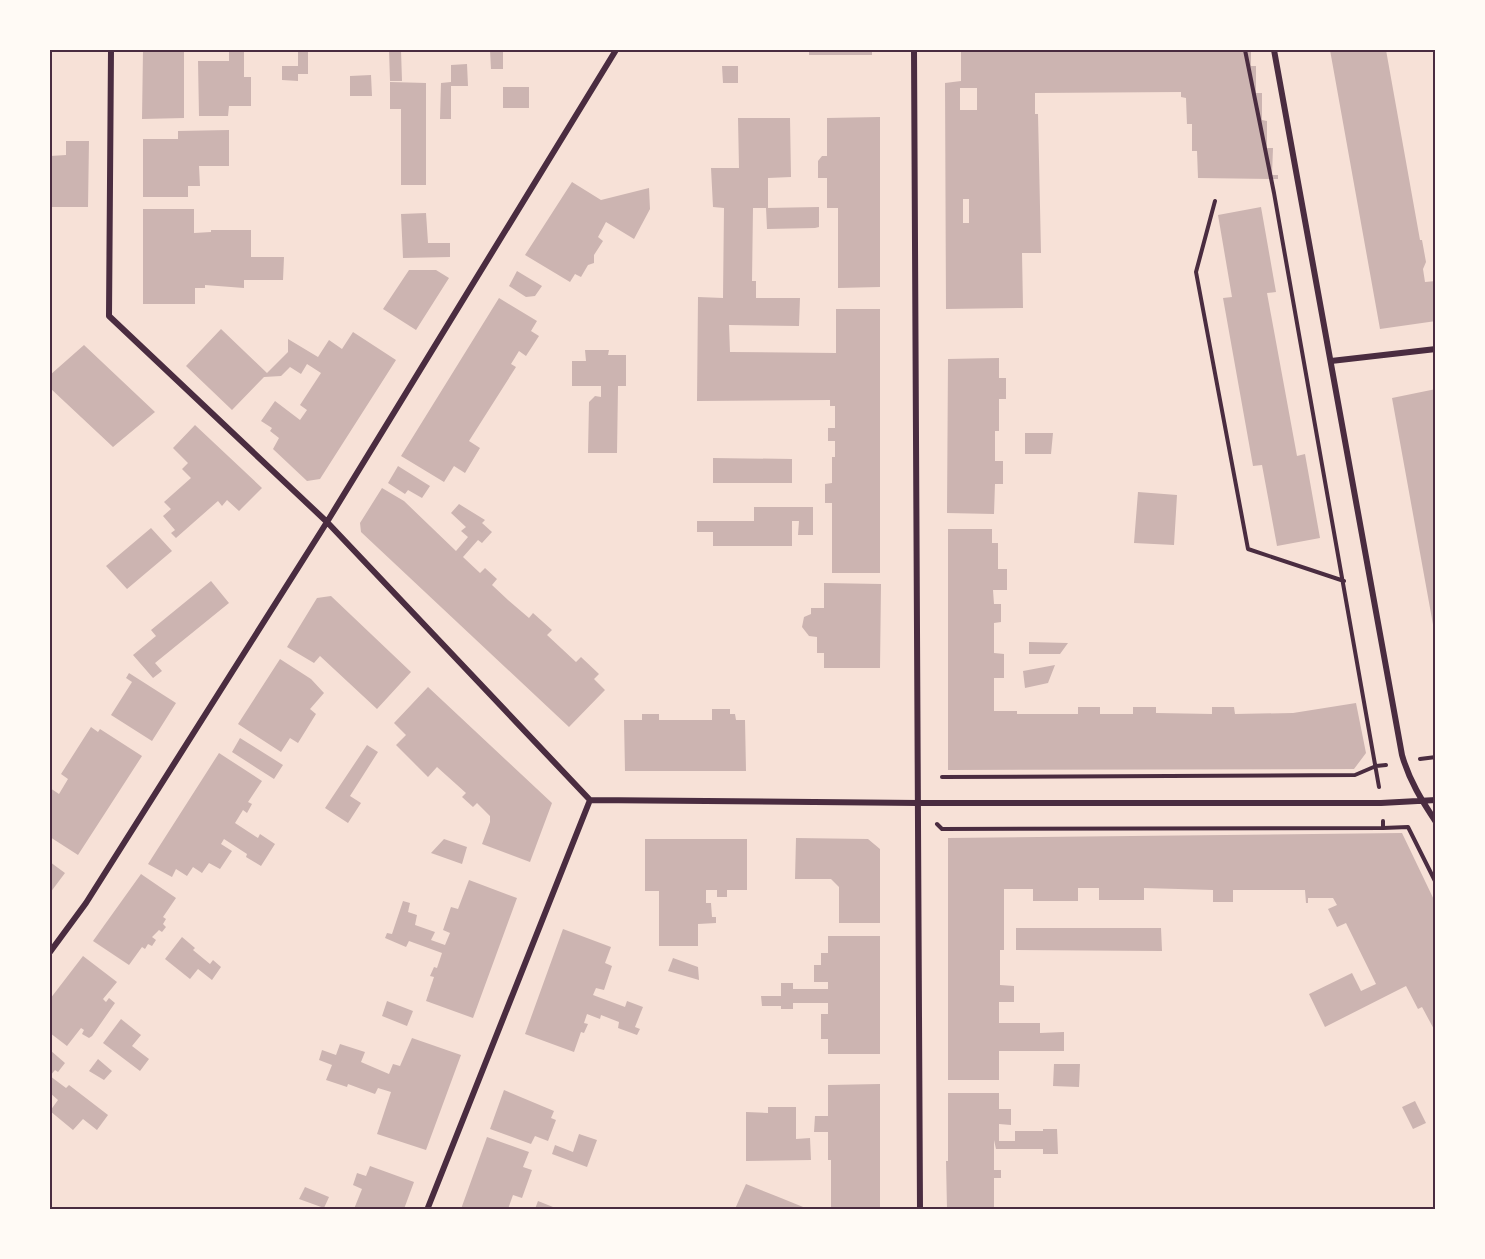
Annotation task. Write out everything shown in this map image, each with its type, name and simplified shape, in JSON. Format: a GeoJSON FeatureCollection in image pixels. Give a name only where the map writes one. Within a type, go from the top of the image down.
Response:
{"type":"FeatureCollection","features":[{"type":"Feature","properties":{"kind":"street"},"geometry":{"type":"LineString","coordinates":[[111,50],[110,316],[327,522],[590,800],[918,803],[1381,803],[1436,800]]}},
{"type":"Feature","properties":{"kind":"street"},"geometry":{"type":"LineString","coordinates":[[50,952],[86,903],[327,522],[615,50]]}},
{"type":"Feature","properties":{"kind":"street"},"geometry":{"type":"LineString","coordinates":[[914,50],[920,1209]]}},
{"type":"Feature","properties":{"kind":"street"},"geometry":{"type":"LineString","coordinates":[[1274,50],[1402,755],[1409,776],[1436,822]]}},
{"type":"Feature","properties":{"kind":"street"},"geometry":{"type":"LineString","coordinates":[[1331,362],[1436,350]]}},
{"type":"Feature","properties":{"kind":"street"},"geometry":{"type":"LineString","coordinates":[[427,1209],[590,800]]}},
{"type":"Feature","properties":{"kind":"path"},"geometry":{"type":"LineString","coordinates":[[1245,50],[1274,194],[1344,581],[1376,766],[1383,828]]}},
{"type":"Feature","properties":{"kind":"path"},"geometry":{"type":"LineString","coordinates":[[1215,201],[1196,272],[1248,549],[1344,581]]}},
{"type":"Feature","properties":{"kind":"path"},"geometry":{"type":"LineString","coordinates":[[942,777],[1355,775],[1376,766]]}},
{"type":"Feature","properties":{"kind":"path"},"geometry":{"type":"LineString","coordinates":[[918,803],[942,829],[1408,827],[1436,884]]}},
{"type":"Feature","properties":{"kind":"building"},"geometry":{"type":"Polygon","coordinates":[[[143,50],[184,50],[184,118],[142,119],[143,50]]]}},
{"type":"Feature","properties":{"kind":"building"},"geometry":{"type":"Polygon","coordinates":[[[298,50],[308,50],[308,74],[298,74],[298,81],[282,80],[282,66],[298,66],[298,50]]]}},
{"type":"Feature","properties":{"kind":"building"},"geometry":{"type":"Polygon","coordinates":[[[389,50],[401,50],[402,81],[390,81],[389,50]]]}},
{"type":"Feature","properties":{"kind":"building"},"geometry":{"type":"Polygon","coordinates":[[[490,50],[503,50],[503,69],[491,69],[490,50]]]}},
{"type":"Feature","properties":{"kind":"building"},"geometry":{"type":"Polygon","coordinates":[[[809,50],[872,50],[872,55],[809,55],[809,50]]]}},
{"type":"Feature","properties":{"kind":"building"},"geometry":{"type":"Polygon","coordinates":[[[961,50],[1251,50],[1251,66],[1256,66],[1256,93],[1262,93],[1262,120],[1267,121],[1267,148],[1273,148],[1272,175],[1278,175],[1278,179],[1198,178],[1197,151],[1192,151],[1192,124],[1187,124],[1186,98],[1181,97],[1181,92],[1035,93],[1035,114],[1038,114],[1041,253],[1022,253],[1023,308],[946,309],[945,83],[961,81],[961,50]],[[960,88],[960,110],[977,110],[977,88],[960,88]],[[963,199],[963,223],[969,223],[969,199],[963,199]]]}},
{"type":"Feature","properties":{"kind":"building"},"geometry":{"type":"Polygon","coordinates":[[[1330,50],[1386,50],[1420,240],[1422,240],[1426,262],[1423,269],[1425,282],[1436,281],[1436,321],[1380,329],[1330,50]]]}},
{"type":"Feature","properties":{"kind":"building"},"geometry":{"type":"Polygon","coordinates":[[[229,52],[244,52],[244,77],[251,77],[251,106],[229,106],[228,116],[199,116],[198,61],[229,61],[229,52]]]}},
{"type":"Feature","properties":{"kind":"building"},"geometry":{"type":"Polygon","coordinates":[[[467,64],[468,86],[451,86],[451,119],[440,119],[441,83],[451,82],[451,65],[467,64]]]}},
{"type":"Feature","properties":{"kind":"building"},"geometry":{"type":"Polygon","coordinates":[[[722,66],[738,66],[738,83],[723,83],[722,66]]]}},
{"type":"Feature","properties":{"kind":"building"},"geometry":{"type":"Polygon","coordinates":[[[371,75],[372,96],[350,96],[350,76],[371,75]]]}},
{"type":"Feature","properties":{"kind":"building"},"geometry":{"type":"Polygon","coordinates":[[[390,82],[426,83],[426,185],[401,185],[401,109],[390,109],[390,82]]]}},
{"type":"Feature","properties":{"kind":"building"},"geometry":{"type":"Polygon","coordinates":[[[503,87],[529,87],[529,108],[503,108],[503,87]]]}},
{"type":"Feature","properties":{"kind":"building"},"geometry":{"type":"Polygon","coordinates":[[[880,117],[880,287],[838,288],[838,208],[827,208],[827,178],[818,178],[818,161],[822,156],[827,156],[827,118],[880,117]]]}},
{"type":"Feature","properties":{"kind":"building"},"geometry":{"type":"Polygon","coordinates":[[[738,118],[790,118],[791,177],[768,178],[768,208],[753,208],[752,281],[756,281],[756,298],[800,298],[799,326],[729,325],[730,352],[836,353],[836,309],[880,309],[880,573],[832,573],[832,503],[825,503],[825,484],[832,483],[832,457],[835,457],[835,441],[828,441],[828,428],[835,428],[835,406],[830,406],[830,400],[697,401],[698,297],[723,298],[724,208],[713,207],[711,168],[739,168],[738,118]]]}},
{"type":"Feature","properties":{"kind":"building"},"geometry":{"type":"Polygon","coordinates":[[[229,130],[229,166],[199,166],[200,186],[188,186],[188,197],[143,197],[143,139],[178,139],[178,131],[229,130]]]}},
{"type":"Feature","properties":{"kind":"building"},"geometry":{"type":"Polygon","coordinates":[[[66,141],[89,141],[88,207],[50,207],[50,156],[66,155],[66,141]]]}},
{"type":"Feature","properties":{"kind":"building"},"geometry":{"type":"Polygon","coordinates":[[[572,182],[601,200],[649,188],[650,209],[634,239],[606,222],[598,237],[603,241],[594,255],[594,263],[588,265],[581,277],[575,274],[570,282],[525,255],[572,182]]]}},
{"type":"Feature","properties":{"kind":"building"},"geometry":{"type":"Polygon","coordinates":[[[819,207],[819,227],[767,229],[766,208],[819,207]]]}},
{"type":"Feature","properties":{"kind":"building"},"geometry":{"type":"Polygon","coordinates":[[[1261,207],[1276,292],[1267,293],[1297,456],[1305,454],[1320,538],[1277,546],[1262,465],[1253,466],[1223,298],[1232,297],[1218,215],[1261,207]]]}},
{"type":"Feature","properties":{"kind":"building"},"geometry":{"type":"Polygon","coordinates":[[[143,209],[194,209],[194,233],[211,232],[211,230],[251,230],[251,257],[284,257],[283,280],[244,280],[244,288],[205,285],[205,288],[195,288],[195,304],[143,304],[143,209]]]}},
{"type":"Feature","properties":{"kind":"building"},"geometry":{"type":"Polygon","coordinates":[[[426,213],[428,243],[450,243],[450,257],[403,258],[401,214],[426,213]]]}},
{"type":"Feature","properties":{"kind":"building"},"geometry":{"type":"Polygon","coordinates":[[[409,270],[436,270],[449,278],[416,330],[383,309],[409,270]]]}},
{"type":"Feature","properties":{"kind":"building"},"geometry":{"type":"Polygon","coordinates":[[[517,271],[542,286],[535,296],[526,297],[509,286],[517,271]]]}},
{"type":"Feature","properties":{"kind":"building"},"geometry":{"type":"Polygon","coordinates":[[[499,298],[537,321],[531,331],[539,336],[526,356],[519,351],[511,364],[516,367],[469,441],[480,448],[465,473],[454,466],[444,482],[401,456],[499,298]]]}},
{"type":"Feature","properties":{"kind":"building"},"geometry":{"type":"Polygon","coordinates":[[[221,329],[267,373],[288,352],[288,339],[318,357],[329,340],[342,349],[353,332],[396,360],[320,479],[307,481],[273,449],[279,438],[270,431],[272,428],[261,421],[275,401],[300,420],[307,410],[300,405],[321,373],[307,364],[301,374],[290,367],[281,376],[264,377],[232,410],[186,366],[221,329]]]}},
{"type":"Feature","properties":{"kind":"building"},"geometry":{"type":"Polygon","coordinates":[[[84,345],[155,412],[113,447],[50,388],[50,375],[84,345]]]}},
{"type":"Feature","properties":{"kind":"building"},"geometry":{"type":"Polygon","coordinates":[[[585,350],[609,350],[608,355],[626,355],[626,386],[618,386],[617,453],[588,453],[589,402],[595,396],[601,397],[601,386],[572,386],[572,361],[586,361],[585,350]]]}},
{"type":"Feature","properties":{"kind":"building"},"geometry":{"type":"Polygon","coordinates":[[[999,358],[999,378],[1006,378],[1006,399],[999,399],[999,431],[995,431],[995,461],[1003,461],[1003,484],[995,484],[994,514],[947,513],[948,359],[999,358]]]}},
{"type":"Feature","properties":{"kind":"building"},"geometry":{"type":"Polygon","coordinates":[[[1436,389],[1436,630],[1434,630],[1392,398],[1436,389]]]}},
{"type":"Feature","properties":{"kind":"building"},"geometry":{"type":"Polygon","coordinates":[[[195,425],[262,488],[239,511],[227,500],[222,506],[218,501],[176,538],[171,533],[175,530],[163,516],[171,509],[164,502],[191,478],[182,469],[188,463],[173,448],[195,425]]]}},
{"type":"Feature","properties":{"kind":"building"},"geometry":{"type":"Polygon","coordinates":[[[1025,433],[1053,433],[1051,454],[1025,454],[1025,433]]]}},
{"type":"Feature","properties":{"kind":"building"},"geometry":{"type":"Polygon","coordinates":[[[713,458],[792,459],[792,483],[713,483],[713,458]]]}},
{"type":"Feature","properties":{"kind":"building"},"geometry":{"type":"Polygon","coordinates":[[[398,466],[430,486],[422,498],[408,490],[405,494],[388,483],[398,466]]]}},
{"type":"Feature","properties":{"kind":"building"},"geometry":{"type":"Polygon","coordinates":[[[382,488],[404,501],[456,551],[468,537],[461,531],[466,527],[451,513],[459,504],[485,520],[482,523],[492,532],[482,543],[478,540],[463,557],[480,573],[485,568],[497,579],[492,585],[508,600],[529,618],[533,613],[552,630],[547,635],[576,662],[581,657],[599,674],[594,679],[605,690],[569,727],[361,532],[360,523],[382,488]]]}},
{"type":"Feature","properties":{"kind":"building"},"geometry":{"type":"Polygon","coordinates":[[[1138,492],[1177,495],[1174,545],[1134,543],[1138,492]]]}},
{"type":"Feature","properties":{"kind":"building"},"geometry":{"type":"Polygon","coordinates":[[[754,507],[813,507],[813,535],[798,535],[799,521],[792,521],[792,546],[713,546],[713,532],[697,532],[697,521],[754,521],[754,507]]]}},
{"type":"Feature","properties":{"kind":"building"},"geometry":{"type":"Polygon","coordinates":[[[151,528],[172,551],[127,589],[106,566],[151,528]]]}},
{"type":"Feature","properties":{"kind":"building"},"geometry":{"type":"Polygon","coordinates":[[[948,529],[992,529],[992,543],[998,543],[998,569],[1007,569],[1007,590],[993,590],[994,604],[1001,604],[1001,622],[994,623],[994,653],[1004,654],[1004,678],[994,678],[994,711],[1017,711],[1017,714],[1078,714],[1078,707],[1100,707],[1100,714],[1133,714],[1133,707],[1156,707],[1156,713],[1212,714],[1212,707],[1234,707],[1235,714],[1293,713],[1356,703],[1366,753],[1354,769],[948,770],[948,529]]]}},
{"type":"Feature","properties":{"kind":"building"},"geometry":{"type":"Polygon","coordinates":[[[211,581],[229,603],[155,663],[162,671],[153,678],[133,655],[156,636],[151,630],[211,581]]]}},
{"type":"Feature","properties":{"kind":"building"},"geometry":{"type":"Polygon","coordinates":[[[824,583],[881,584],[880,668],[824,668],[824,653],[817,653],[817,637],[809,636],[802,627],[804,617],[811,614],[811,608],[824,608],[824,583]]]}},
{"type":"Feature","properties":{"kind":"building"},"geometry":{"type":"Polygon","coordinates":[[[331,596],[411,672],[377,709],[320,656],[314,663],[287,647],[317,598],[331,596]]]}},
{"type":"Feature","properties":{"kind":"building"},"geometry":{"type":"Polygon","coordinates":[[[1029,642],[1068,643],[1060,654],[1029,654],[1029,642]]]}},
{"type":"Feature","properties":{"kind":"building"},"geometry":{"type":"Polygon","coordinates":[[[280,659],[311,679],[324,693],[310,709],[316,714],[298,743],[290,738],[281,752],[238,724],[280,659]]]}},
{"type":"Feature","properties":{"kind":"building"},"geometry":{"type":"Polygon","coordinates":[[[1055,665],[1048,683],[1025,688],[1023,671],[1055,665]]]}},
{"type":"Feature","properties":{"kind":"building"},"geometry":{"type":"Polygon","coordinates":[[[129,673],[176,703],[152,741],[111,715],[132,682],[126,678],[129,673]]]}},
{"type":"Feature","properties":{"kind":"building"},"geometry":{"type":"Polygon","coordinates":[[[428,687],[552,803],[530,862],[482,844],[490,816],[477,803],[473,807],[462,797],[466,793],[437,767],[428,777],[396,745],[406,735],[394,723],[428,687]]]}},
{"type":"Feature","properties":{"kind":"building"},"geometry":{"type":"Polygon","coordinates":[[[712,709],[730,709],[730,714],[735,714],[736,720],[745,720],[746,771],[625,771],[624,720],[642,720],[642,714],[659,714],[659,720],[712,720],[712,709]]]}},
{"type":"Feature","properties":{"kind":"building"},"geometry":{"type":"Polygon","coordinates":[[[91,727],[98,732],[100,729],[142,756],[78,855],[50,837],[50,788],[59,794],[68,779],[61,774],[91,727]]]}},
{"type":"Feature","properties":{"kind":"building"},"geometry":{"type":"Polygon","coordinates":[[[240,738],[283,765],[274,779],[232,752],[240,738]]]}},
{"type":"Feature","properties":{"kind":"building"},"geometry":{"type":"Polygon","coordinates":[[[367,745],[378,752],[350,796],[361,803],[348,823],[325,808],[367,745]]]}},
{"type":"Feature","properties":{"kind":"building"},"geometry":{"type":"Polygon","coordinates":[[[219,753],[262,781],[248,802],[252,804],[247,813],[243,810],[235,823],[258,838],[260,834],[275,844],[261,866],[224,839],[221,844],[232,851],[220,869],[209,863],[202,873],[193,867],[187,876],[176,869],[172,877],[148,864],[219,753]]]}},
{"type":"Feature","properties":{"kind":"building"},"geometry":{"type":"Polygon","coordinates":[[[1402,833],[1436,904],[1436,1033],[1422,1007],[1418,1009],[1406,986],[1325,1027],[1309,994],[1352,973],[1361,991],[1376,984],[1346,923],[1337,927],[1328,909],[1337,905],[1333,898],[1308,898],[1308,903],[1306,903],[1305,890],[1233,890],[1233,902],[1213,902],[1213,890],[1144,888],[1144,900],[1099,900],[1099,888],[1078,888],[1078,901],[1033,901],[1033,889],[1004,889],[1004,950],[1000,950],[1000,985],[1014,986],[1014,1002],[999,1002],[999,1023],[1040,1023],[1040,1033],[1064,1032],[1064,1051],[999,1051],[999,1080],[948,1080],[948,838],[1402,833]]]}},
{"type":"Feature","properties":{"kind":"building"},"geometry":{"type":"Polygon","coordinates":[[[796,838],[868,839],[880,849],[880,923],[839,923],[839,887],[831,879],[795,879],[796,838]]]}},
{"type":"Feature","properties":{"kind":"building"},"geometry":{"type":"Polygon","coordinates":[[[444,839],[467,847],[462,864],[431,853],[444,839]]]}},
{"type":"Feature","properties":{"kind":"building"},"geometry":{"type":"Polygon","coordinates":[[[645,839],[747,839],[747,890],[727,890],[727,897],[717,897],[717,890],[706,890],[706,903],[711,903],[712,917],[716,917],[716,923],[698,924],[698,946],[659,946],[659,891],[645,891],[645,839]]]}},
{"type":"Feature","properties":{"kind":"building"},"geometry":{"type":"Polygon","coordinates":[[[50,862],[65,873],[50,893],[50,862]]]}},
{"type":"Feature","properties":{"kind":"building"},"geometry":{"type":"Polygon","coordinates":[[[141,874],[176,898],[163,917],[166,919],[163,924],[166,927],[152,937],[156,940],[152,946],[148,944],[145,949],[142,947],[129,965],[93,941],[141,874]]]}},
{"type":"Feature","properties":{"kind":"building"},"geometry":{"type":"Polygon","coordinates":[[[469,880],[517,898],[473,1018],[426,1001],[434,977],[430,976],[434,967],[437,968],[442,953],[409,941],[406,947],[385,938],[387,933],[392,934],[403,901],[410,903],[408,912],[417,915],[415,925],[435,932],[431,940],[445,945],[450,933],[443,930],[451,907],[458,909],[469,880]]]}},
{"type":"Feature","properties":{"kind":"building"},"geometry":{"type":"Polygon","coordinates":[[[1016,928],[1161,928],[1162,951],[1016,950],[1016,928]]]}},
{"type":"Feature","properties":{"kind":"building"},"geometry":{"type":"Polygon","coordinates":[[[563,929],[611,947],[605,963],[612,966],[604,990],[596,988],[593,995],[625,1007],[627,1001],[643,1007],[635,1027],[640,1029],[637,1035],[618,1028],[619,1022],[601,1015],[600,1019],[587,1014],[584,1023],[588,1024],[584,1033],[581,1032],[574,1052],[525,1034],[563,929]]]}},
{"type":"Feature","properties":{"kind":"building"},"geometry":{"type":"Polygon","coordinates":[[[828,936],[880,936],[880,1054],[828,1054],[828,1039],[821,1039],[821,1014],[828,1014],[828,1003],[793,1003],[793,1009],[781,1009],[781,1006],[762,1006],[761,996],[781,996],[781,983],[793,983],[793,989],[828,989],[828,982],[814,982],[814,965],[821,965],[821,953],[828,953],[828,936]]]}},
{"type":"Feature","properties":{"kind":"building"},"geometry":{"type":"Polygon","coordinates":[[[182,937],[210,964],[213,960],[221,967],[212,980],[198,969],[190,979],[165,959],[182,937]]]}},
{"type":"Feature","properties":{"kind":"building"},"geometry":{"type":"Polygon","coordinates":[[[83,956],[117,982],[103,999],[106,1002],[109,998],[115,1003],[92,1036],[89,1038],[82,1034],[84,1030],[81,1028],[67,1046],[50,1033],[50,999],[83,956]]]}},
{"type":"Feature","properties":{"kind":"building"},"geometry":{"type":"Polygon","coordinates":[[[673,958],[698,967],[699,980],[668,971],[673,958]]]}},
{"type":"Feature","properties":{"kind":"building"},"geometry":{"type":"Polygon","coordinates":[[[387,1001],[413,1011],[407,1026],[382,1016],[387,1001]]]}},
{"type":"Feature","properties":{"kind":"building"},"geometry":{"type":"Polygon","coordinates":[[[121,1019],[141,1035],[132,1046],[149,1059],[140,1071],[103,1043],[121,1019]]]}},
{"type":"Feature","properties":{"kind":"building"},"geometry":{"type":"Polygon","coordinates":[[[412,1038],[461,1055],[426,1150],[377,1134],[391,1092],[378,1088],[375,1094],[348,1084],[347,1087],[326,1080],[332,1065],[319,1060],[322,1050],[336,1055],[340,1044],[365,1052],[361,1062],[389,1074],[393,1064],[400,1066],[412,1038]]]}},
{"type":"Feature","properties":{"kind":"building"},"geometry":{"type":"Polygon","coordinates":[[[50,1050],[65,1063],[58,1072],[55,1070],[50,1076],[50,1050]]]}},
{"type":"Feature","properties":{"kind":"building"},"geometry":{"type":"Polygon","coordinates":[[[98,1059],[112,1071],[104,1080],[89,1071],[98,1059]]]}},
{"type":"Feature","properties":{"kind":"building"},"geometry":{"type":"Polygon","coordinates":[[[1054,1064],[1080,1064],[1079,1087],[1053,1086],[1054,1064]]]}},
{"type":"Feature","properties":{"kind":"building"},"geometry":{"type":"Polygon","coordinates":[[[50,1076],[66,1088],[69,1085],[108,1115],[97,1130],[83,1119],[73,1130],[50,1111],[58,1100],[50,1093],[50,1076]]]}},
{"type":"Feature","properties":{"kind":"building"},"geometry":{"type":"Polygon","coordinates":[[[880,1084],[880,1208],[831,1208],[831,1160],[828,1160],[828,1132],[814,1132],[815,1116],[828,1116],[828,1085],[880,1084]]]}},
{"type":"Feature","properties":{"kind":"building"},"geometry":{"type":"Polygon","coordinates":[[[504,1090],[554,1111],[551,1118],[556,1120],[548,1141],[535,1136],[531,1144],[490,1129],[504,1090]]]}},
{"type":"Feature","properties":{"kind":"building"},"geometry":{"type":"Polygon","coordinates":[[[948,1093],[999,1093],[999,1109],[1011,1109],[1011,1125],[999,1124],[999,1141],[1015,1141],[1015,1131],[1057,1129],[1058,1154],[1043,1154],[1043,1149],[996,1149],[994,1140],[994,1170],[1001,1170],[1001,1178],[994,1178],[994,1209],[947,1209],[948,1093]]]}},
{"type":"Feature","properties":{"kind":"building"},"geometry":{"type":"Polygon","coordinates":[[[1415,1101],[1426,1123],[1413,1129],[1402,1107],[1415,1101]]]}},
{"type":"Feature","properties":{"kind":"building"},"geometry":{"type":"Polygon","coordinates":[[[768,1107],[796,1107],[796,1139],[810,1138],[811,1160],[746,1161],[746,1112],[768,1113],[768,1107]]]}},
{"type":"Feature","properties":{"kind":"building"},"geometry":{"type":"Polygon","coordinates":[[[579,1134],[597,1140],[587,1167],[552,1154],[555,1145],[573,1152],[579,1134]]]}},
{"type":"Feature","properties":{"kind":"building"},"geometry":{"type":"Polygon","coordinates":[[[487,1137],[529,1152],[523,1167],[532,1170],[522,1198],[513,1195],[508,1209],[461,1209],[487,1137]]]}},
{"type":"Feature","properties":{"kind":"building"},"geometry":{"type":"Polygon","coordinates":[[[370,1166],[414,1182],[404,1209],[354,1209],[362,1189],[353,1185],[357,1173],[366,1176],[370,1166]]]}},
{"type":"Feature","properties":{"kind":"building"},"geometry":{"type":"Polygon","coordinates":[[[746,1184],[781,1198],[808,1209],[735,1209],[746,1184]]]}},
{"type":"Feature","properties":{"kind":"building"},"geometry":{"type":"Polygon","coordinates":[[[305,1187],[329,1197],[324,1208],[299,1199],[305,1187]]]}},
{"type":"Feature","properties":{"kind":"building"},"geometry":{"type":"Polygon","coordinates":[[[538,1201],[553,1207],[552,1209],[535,1209],[538,1201]]]}}]}
